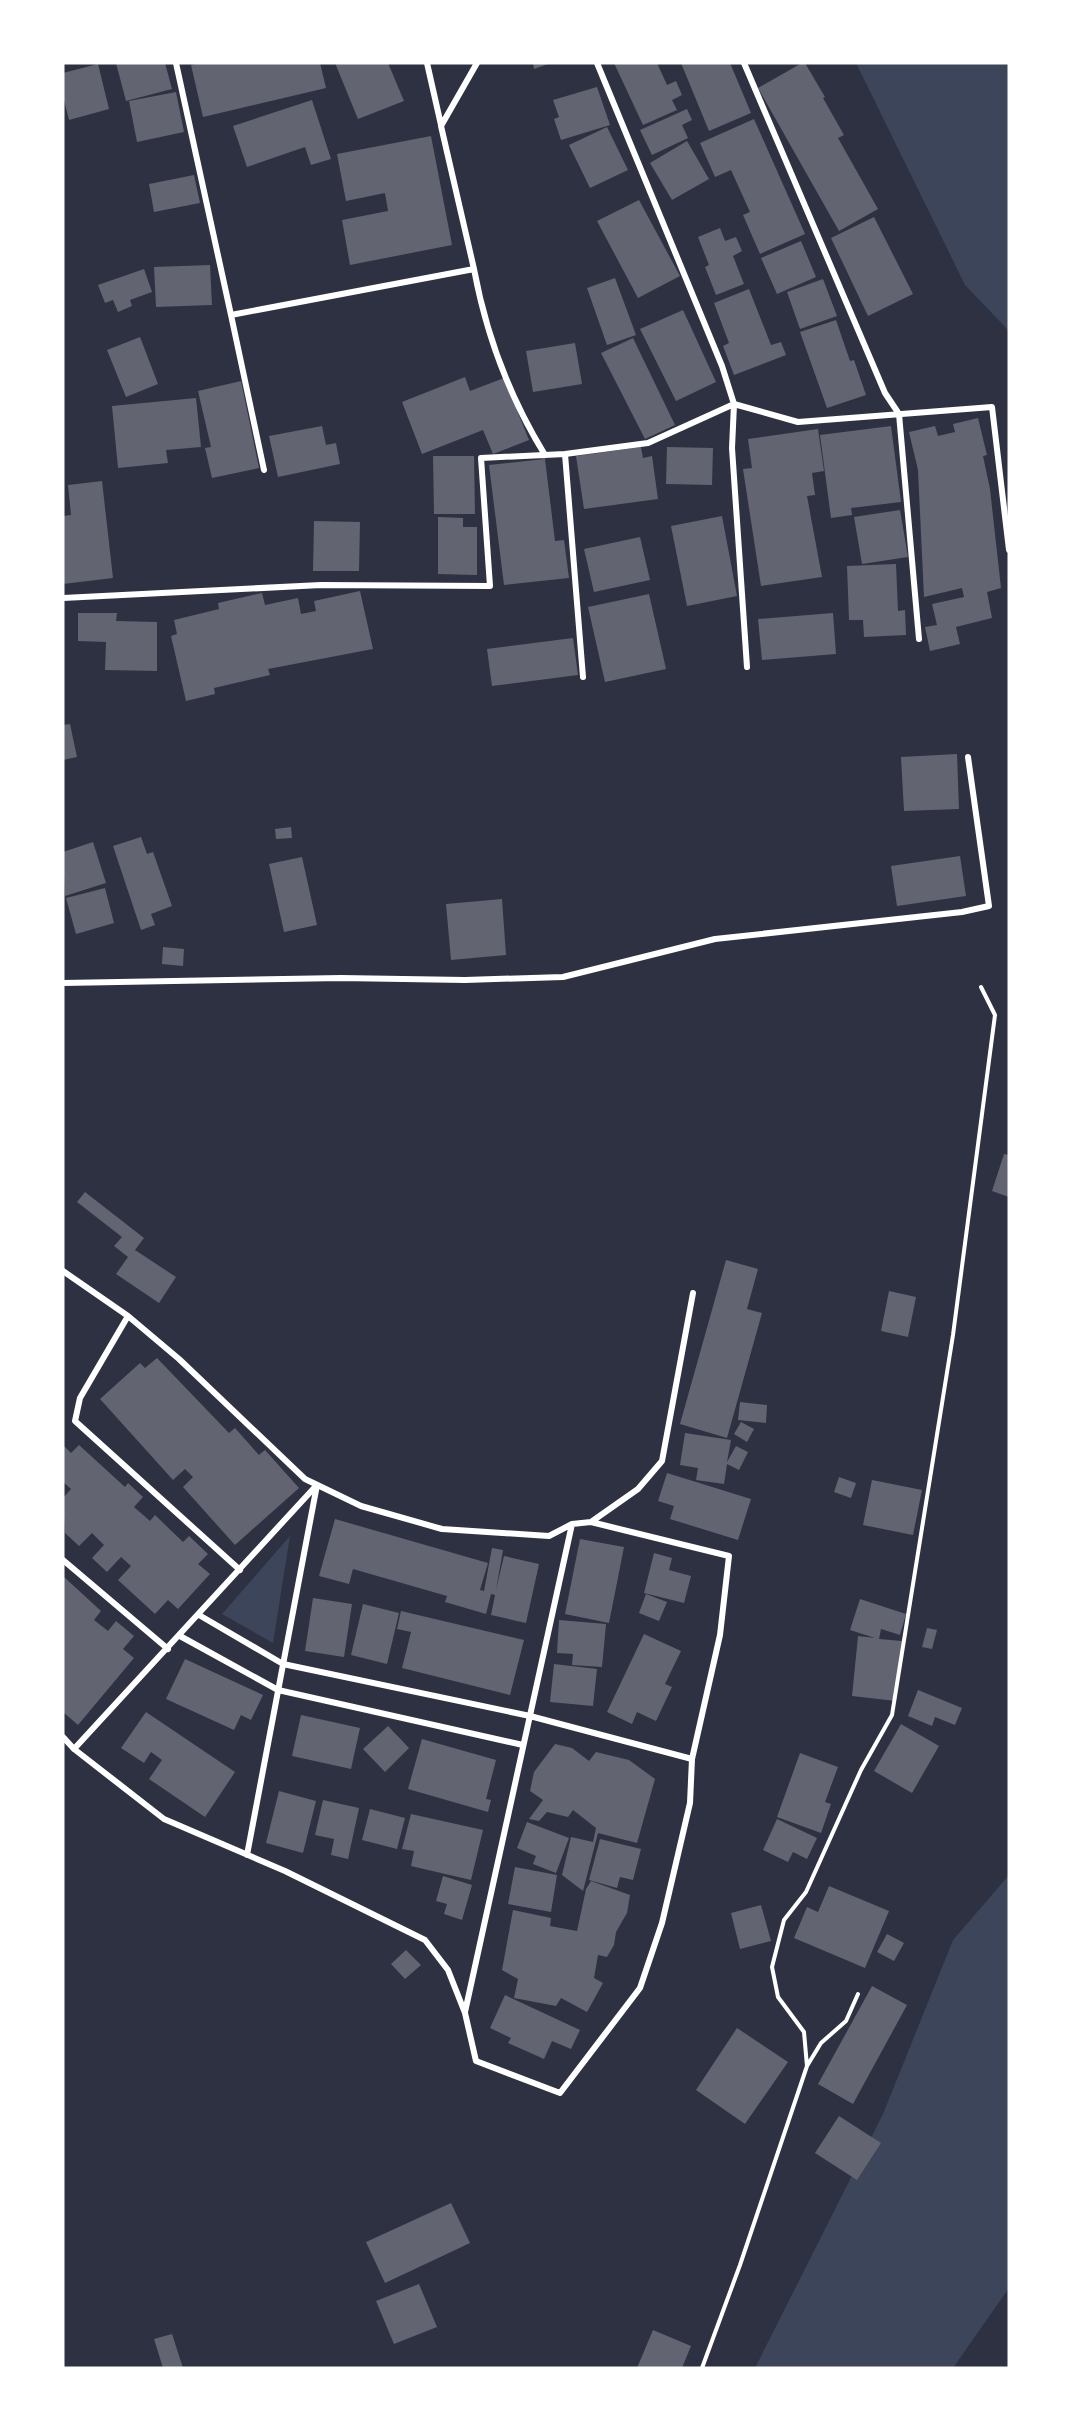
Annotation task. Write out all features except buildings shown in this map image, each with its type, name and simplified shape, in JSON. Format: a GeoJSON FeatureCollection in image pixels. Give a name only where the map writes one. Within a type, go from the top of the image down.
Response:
{"type":"FeatureCollection","features":[{"type":"Feature","properties":{"kind":"street"},"geometry":{"type":"LineString","coordinates":[[176,63],[264,470]]}},
{"type":"Feature","properties":{"kind":"street"},"geometry":{"type":"LineString","coordinates":[[427,63],[490,339],[532,433],[545,455]]}},
{"type":"Feature","properties":{"kind":"street"},"geometry":{"type":"LineString","coordinates":[[441,126],[477,63]]}},
{"type":"Feature","properties":{"kind":"street"},"geometry":{"type":"LineString","coordinates":[[597,63],[722,366],[734,404],[732,448],[747,667]]}},
{"type":"Feature","properties":{"kind":"street"},"geometry":{"type":"LineString","coordinates":[[744,63],[885,393],[898,414],[919,639]]}},
{"type":"Feature","properties":{"kind":"street"},"geometry":{"type":"LineString","coordinates":[[231,315],[474,268]]}},
{"type":"Feature","properties":{"kind":"street"},"geometry":{"type":"LineString","coordinates":[[63,598],[321,585],[490,586],[482,458],[565,454],[648,443],[734,404],[798,422],[992,407],[1009,550]]}},
{"type":"Feature","properties":{"kind":"street"},"geometry":{"type":"LineString","coordinates":[[565,454],[583,677]]}},
{"type":"Feature","properties":{"kind":"street"},"geometry":{"type":"LineString","coordinates":[[63,983],[341,978],[465,980],[563,976],[715,939],[962,912],[989,906],[968,757]]}},
{"type":"Feature","properties":{"kind":"street"},"geometry":{"type":"LineString","coordinates":[[63,1271],[128,1316],[179,1359],[305,1479],[361,1506],[441,1529],[549,1536],[572,1524],[591,1522],[729,1556],[720,1635],[692,1759],[690,1803],[662,1923],[640,1988],[560,2093],[476,2061],[465,2013],[448,1970],[424,1940],[247,1855],[164,1819],[74,1749],[63,1737]]}},
{"type":"Feature","properties":{"kind":"street"},"geometry":{"type":"LineString","coordinates":[[591,1522],[638,1489],[662,1461],[693,1293]]}},
{"type":"Feature","properties":{"kind":"street"},"geometry":{"type":"LineString","coordinates":[[128,1316],[80,1398],[75,1421],[240,1570]]}},
{"type":"Feature","properties":{"kind":"street"},"geometry":{"type":"LineString","coordinates":[[74,1749],[317,1485]]}},
{"type":"Feature","properties":{"kind":"street"},"geometry":{"type":"LineString","coordinates":[[247,1855],[317,1485]]}},
{"type":"Feature","properties":{"kind":"street"},"geometry":{"type":"LineString","coordinates":[[465,2013],[572,1524]]}},
{"type":"Feature","properties":{"kind":"street"},"geometry":{"type":"LineString","coordinates":[[63,1560],[168,1649]]}},
{"type":"Feature","properties":{"kind":"street"},"geometry":{"type":"LineString","coordinates":[[199,1615],[283,1664],[530,1716],[692,1759]]}},
{"type":"Feature","properties":{"kind":"street"},"geometry":{"type":"LineString","coordinates":[[180,1636],[278,1690],[523,1745]]}},
{"type":"Feature","properties":{"kind":"path"},"geometry":{"type":"LineString","coordinates":[[807,2066],[804,2032],[778,1997],[772,1967],[784,1920],[806,1892],[861,1770],[892,1715],[953,1335],[995,1015],[981,987]]}},
{"type":"Feature","properties":{"kind":"path"},"geometry":{"type":"LineString","coordinates":[[702,2368],[740,2265],[807,2066],[820,2043],[846,2020],[858,1994]]}},
{"type":"Feature","properties":{"kind":"shaded area"},"geometry":{"type":"Polygon","coordinates":[[[856,63],[1009,63],[1009,331],[965,285],[856,63]]]}},
{"type":"Feature","properties":{"kind":"shaded area"},"geometry":{"type":"Polygon","coordinates":[[[290,1536],[273,1643],[222,1614],[290,1536]]]}},
{"type":"Feature","properties":{"kind":"shaded area"},"geometry":{"type":"Polygon","coordinates":[[[1009,1875],[1009,2288],[953,2368],[755,2368],[883,2114],[953,1940],[1009,1875]]]}}]}
